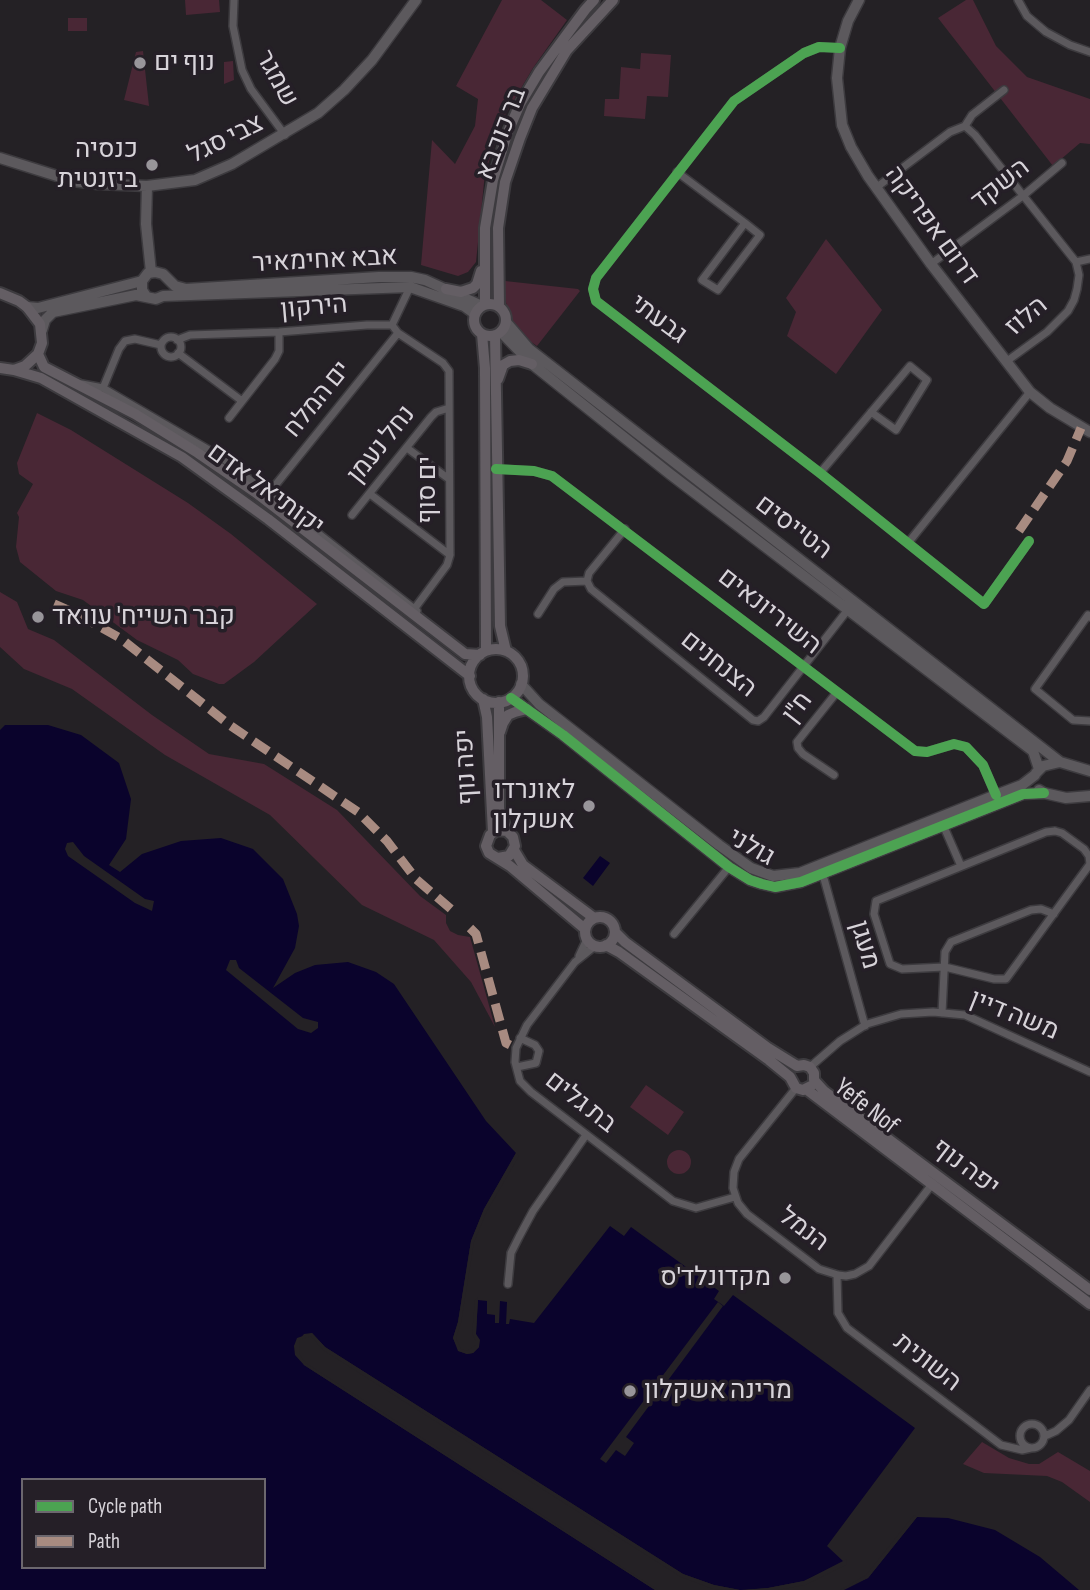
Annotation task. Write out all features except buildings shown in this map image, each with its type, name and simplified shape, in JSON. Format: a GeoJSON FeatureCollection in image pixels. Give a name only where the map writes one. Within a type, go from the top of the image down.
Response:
{"type":"FeatureCollection","features":[{"type":"Feature","properties":{"kind":"main road","name":"בר כוכבא"},"geometry":{"type":"LineString","coordinates":[[481,309],[485,228],[493,180],[507,134],[520,104],[558,44],[594,0]]}},
{"type":"Feature","properties":{"kind":"main road","name":"בר כוכבא"},"geometry":{"type":"LineString","coordinates":[[499,307],[498,228],[505,182],[520,138],[532,108],[567,50],[612,0]]}},
{"type":"Feature","properties":{"kind":"main road"},"geometry":{"type":"LineString","coordinates":[[446,289],[461,292],[474,288],[480,274],[484,251]]}},
{"type":"Feature","properties":{"kind":"main road"},"geometry":{"type":"LineString","coordinates":[[0,293],[27,307],[42,330],[42,343],[38,354],[25,366],[14,370]]}},
{"type":"Feature","properties":{"kind":"main road"},"geometry":{"type":"LineString","coordinates":[[483,653],[485,368],[482,334],[475,325],[481,309],[493,304],[505,315],[500,330],[495,395],[500,626],[506,651]]}},
{"type":"Feature","properties":{"kind":"main road"},"geometry":{"type":"LineString","coordinates":[[482,334],[500,330]]}},
{"type":"Feature","properties":{"kind":"main road","name":"יקותיאל אדם"},"geometry":{"type":"LineString","coordinates":[[38,354],[44,367],[135,414],[255,492],[465,654],[483,653]]}},
{"type":"Feature","properties":{"kind":"main road"},"geometry":{"type":"LineString","coordinates":[[495,395],[498,373],[503,365],[514,360],[532,364]]}},
{"type":"Feature","properties":{"kind":"main road","name":"יקותיאל אדם"},"geometry":{"type":"LineString","coordinates":[[0,368],[41,377],[182,457],[277,525],[470,676]]}},
{"type":"Feature","properties":{"kind":"main road"},"geometry":{"type":"LineString","coordinates":[[494,649],[506,651],[520,664],[521,684],[511,698],[499,702],[483,699],[474,691],[470,676],[472,665],[483,653],[494,649]]}},
{"type":"Feature","properties":{"kind":"main road","name":"יפה נוף"},"geometry":{"type":"LineString","coordinates":[[483,699],[488,717],[493,832]]}},
{"type":"Feature","properties":{"kind":"main road","name":"יפה נוף"},"geometry":{"type":"LineString","coordinates":[[499,702],[499,809],[507,831]]}},
{"type":"Feature","properties":{"kind":"main road"},"geometry":{"type":"LineString","coordinates":[[498,745],[505,719],[515,712],[527,709]]}},
{"type":"Feature","properties":{"kind":"main road"},"geometry":{"type":"LineString","coordinates":[[594,918],[531,872],[516,857],[513,837],[507,831],[502,829],[493,832],[487,838],[489,853],[575,918],[593,940],[619,952],[797,1085]]}},
{"type":"Feature","properties":{"kind":"main road"},"geometry":{"type":"LineString","coordinates":[[498,858],[506,858],[514,850]]}},
{"type":"Feature","properties":{"kind":"main road"},"geometry":{"type":"LineString","coordinates":[[593,940],[590,920],[601,916],[608,919],[625,943],[768,1048],[797,1066]]}},
{"type":"Feature","properties":{"kind":"main road"},"geometry":{"type":"LineString","coordinates":[[593,940],[612,940],[615,932]]}},
{"type":"Feature","properties":{"kind":"main road"},"geometry":{"type":"LineString","coordinates":[[797,1066],[810,1067],[814,1080],[797,1085],[792,1071],[797,1066]]}},
{"type":"Feature","properties":{"kind":"main road","name":"יפה נוף"},"geometry":{"type":"LineString","coordinates":[[814,1080],[824,1091],[1090,1290]]}},
{"type":"Feature","properties":{"kind":"main road","name":"Yefe Nof"},"geometry":{"type":"LineString","coordinates":[[797,1085],[932,1186]]}},
{"type":"Feature","properties":{"kind":"main road","name":"יפה נוף"},"geometry":{"type":"LineString","coordinates":[[932,1186],[1090,1304]]}},
{"type":"Feature","properties":{"kind":"street","name":"שמגר"},"geometry":{"type":"LineString","coordinates":[[233,0],[233,26],[242,70],[251,89],[285,135]]}},
{"type":"Feature","properties":{"kind":"street","name":"צבי סגל"},"geometry":{"type":"LineString","coordinates":[[0,158],[73,181],[147,187],[195,180],[232,164],[318,113],[372,60],[416,0]]}},
{"type":"Feature","properties":{"kind":"street","name":"דרום אפריקה"},"geometry":{"type":"LineString","coordinates":[[859,0],[848,21],[840,48],[837,78],[842,125],[851,147],[931,264],[1030,392],[1050,408],[1090,432]]}},
{"type":"Feature","properties":{"kind":"street"},"geometry":{"type":"LineString","coordinates":[[1018,0],[1027,16],[1046,32],[1090,52]]}},
{"type":"Feature","properties":{"kind":"street","name":"גבעתי"},"geometry":{"type":"LineString","coordinates":[[840,48],[819,47],[804,53],[734,101],[596,278],[593,289],[596,301],[820,473],[984,604],[1030,541]]}},
{"type":"Feature","properties":{"kind":"street"},"geometry":{"type":"LineString","coordinates":[[877,187],[950,132],[965,125],[972,115],[1004,90]]}},
{"type":"Feature","properties":{"kind":"street"},"geometry":{"type":"LineString","coordinates":[[965,125],[1076,262],[1090,259]]}},
{"type":"Feature","properties":{"kind":"street","name":"השקד"},"geometry":{"type":"LineString","coordinates":[[931,264],[1024,195],[1062,163]]}},
{"type":"Feature","properties":{"kind":"street"},"geometry":{"type":"LineString","coordinates":[[677,172],[745,223],[760,235],[718,290],[702,280],[745,223]]}},
{"type":"Feature","properties":{"kind":"street"},"geometry":{"type":"LineString","coordinates":[[147,187],[146,224],[151,272]]}},
{"type":"Feature","properties":{"kind":"street","name":"הלוז"},"geometry":{"type":"LineString","coordinates":[[1007,361],[1047,332],[1068,311],[1077,289],[1079,275],[1076,262]]}},
{"type":"Feature","properties":{"kind":"street"},"geometry":{"type":"LineString","coordinates":[[27,307],[38,309],[142,281],[151,272],[160,272],[167,279],[168,289],[163,296],[156,299],[129,295],[63,309],[53,312],[45,320],[42,330]]}},
{"type":"Feature","properties":{"kind":"street","name":"אבא אחימאיר"},"geometry":{"type":"LineString","coordinates":[[167,279],[175,286],[186,289],[411,277],[446,289],[481,309]]}},
{"type":"Feature","properties":{"kind":"street"},"geometry":{"type":"LineString","coordinates":[[142,281],[142,290],[146,296]]}},
{"type":"Feature","properties":{"kind":"street"},"geometry":{"type":"LineString","coordinates":[[398,333],[392,325],[410,287]]}},
{"type":"Feature","properties":{"kind":"street","name":"אבא אחימאיר"},"geometry":{"type":"LineString","coordinates":[[163,296],[410,287],[464,306],[481,309]]}},
{"type":"Feature","properties":{"kind":"street","name":"הירקון"},"geometry":{"type":"LineString","coordinates":[[177,340],[190,335],[392,325]]}},
{"type":"Feature","properties":{"kind":"street","name":"הטייסים"},"geometry":{"type":"LineString","coordinates":[[500,330],[532,364],[670,474],[851,605],[1060,762]]}},
{"type":"Feature","properties":{"kind":"street","name":"הטייסים"},"geometry":{"type":"LineString","coordinates":[[500,330],[529,349],[1033,751],[1038,789],[1044,793]]}},
{"type":"Feature","properties":{"kind":"street"},"geometry":{"type":"LineString","coordinates":[[229,418],[275,359],[279,351],[279,332]]}},
{"type":"Feature","properties":{"kind":"street","name":"ים סוף"},"geometry":{"type":"LineString","coordinates":[[398,333],[443,363],[449,371],[450,555],[447,565],[415,608]]}},
{"type":"Feature","properties":{"kind":"street","name":"ים המלח"},"geometry":{"type":"LineString","coordinates":[[269,494],[398,333]]}},
{"type":"Feature","properties":{"kind":"street"},"geometry":{"type":"LineString","coordinates":[[161,345],[169,337],[177,340],[180,345],[178,353]]}},
{"type":"Feature","properties":{"kind":"street"},"geometry":{"type":"LineString","coordinates":[[103,388],[125,341],[135,339],[161,345]]}},
{"type":"Feature","properties":{"kind":"street"},"geometry":{"type":"LineString","coordinates":[[161,345],[165,355],[178,353]]}},
{"type":"Feature","properties":{"kind":"street"},"geometry":{"type":"LineString","coordinates":[[178,353],[242,401]]}},
{"type":"Feature","properties":{"kind":"street"},"geometry":{"type":"LineString","coordinates":[[820,473],[909,366],[927,380],[897,430],[871,412]]}},
{"type":"Feature","properties":{"kind":"street"},"geometry":{"type":"LineString","coordinates":[[77,384],[103,388],[221,457],[415,608],[430,628]]}},
{"type":"Feature","properties":{"kind":"street"},"geometry":{"type":"LineString","coordinates":[[908,542],[1030,392]]}},
{"type":"Feature","properties":{"kind":"street","name":"נחל נעמן"},"geometry":{"type":"LineString","coordinates":[[352,515],[431,417],[436,412],[449,408]]}},
{"type":"Feature","properties":{"kind":"street"},"geometry":{"type":"LineString","coordinates":[[407,448],[449,479]]}},
{"type":"Feature","properties":{"kind":"street","name":"השיריונאים"},"geometry":{"type":"LineString","coordinates":[[496,469],[534,471],[552,476],[915,751],[927,752],[954,744],[966,747],[983,765],[996,796]]}},
{"type":"Feature","properties":{"kind":"street"},"geometry":{"type":"LineString","coordinates":[[370,494],[450,555]]}},
{"type":"Feature","properties":{"kind":"street"},"geometry":{"type":"LineString","coordinates":[[538,614],[554,589],[563,582],[587,581],[589,573],[625,529]]}},
{"type":"Feature","properties":{"kind":"street","name":"הצנחנים"},"geometry":{"type":"LineString","coordinates":[[587,581],[591,589],[753,720],[758,721],[764,717],[851,605]]}},
{"type":"Feature","properties":{"kind":"street"},"geometry":{"type":"LineString","coordinates":[[1089,616],[1035,688],[1073,720],[1090,721]]}},
{"type":"Feature","properties":{"kind":"street","name":"גולני"},"geometry":{"type":"LineString","coordinates":[[521,684],[539,704],[708,837],[762,874],[786,877],[800,873],[1022,785],[1037,772],[1054,762],[1060,762]]}},
{"type":"Feature","properties":{"kind":"street","name":"ח\"ן"},"geometry":{"type":"LineString","coordinates":[[834,775],[803,754],[797,741],[837,692]]}},
{"type":"Feature","properties":{"kind":"street","name":"גולני"},"geometry":{"type":"LineString","coordinates":[[511,698],[573,743],[729,867],[750,880],[775,887],[792,885],[822,875],[1023,794],[1044,793],[1087,798]]}},
{"type":"Feature","properties":{"kind":"street"},"geometry":{"type":"LineString","coordinates":[[1060,762],[1086,768]]}},
{"type":"Feature","properties":{"kind":"street"},"geometry":{"type":"LineString","coordinates":[[944,827],[961,866]]}},
{"type":"Feature","properties":{"kind":"street"},"geometry":{"type":"LineString","coordinates":[[1055,831],[1062,833],[1089,856],[1090,864],[1006,979],[994,979],[945,967],[895,968],[887,957],[874,914],[876,901],[961,866],[1046,832],[1055,831]]}},
{"type":"Feature","properties":{"kind":"street"},"geometry":{"type":"LineString","coordinates":[[674,934],[729,867]]}},
{"type":"Feature","properties":{"kind":"street","name":"מעגן"},"geometry":{"type":"LineString","coordinates":[[822,875],[865,1026]]}},
{"type":"Feature","properties":{"kind":"street"},"geometry":{"type":"LineString","coordinates":[[942,1013],[945,952],[951,942],[1031,910],[1041,909],[1054,914]]}},
{"type":"Feature","properties":{"kind":"street","name":"בת גלים"},"geometry":{"type":"LineString","coordinates":[[593,940],[527,1025],[520,1038],[516,1048],[520,1081],[673,1201],[691,1208],[704,1207],[735,1197]]}},
{"type":"Feature","properties":{"kind":"street","name":"משה דיין"},"geometry":{"type":"LineString","coordinates":[[810,1067],[839,1041],[865,1026],[901,1014],[942,1013],[965,1015],[1090,1072]]}},
{"type":"Feature","properties":{"kind":"street"},"geometry":{"type":"LineString","coordinates":[[517,1067],[533,1064],[538,1060],[539,1051],[535,1045],[520,1038]]}},
{"type":"Feature","properties":{"kind":"street"},"geometry":{"type":"LineString","coordinates":[[735,1197],[733,1180],[736,1164],[797,1085]]}},
{"type":"Feature","properties":{"kind":"street"},"geometry":{"type":"LineString","coordinates":[[508,1284],[512,1253],[519,1237],[533,1211],[586,1135]]}},
{"type":"Feature","properties":{"kind":"street"},"geometry":{"type":"LineString","coordinates":[[931,1172],[932,1186]]}},
{"type":"Feature","properties":{"kind":"street","name":"הנמל"},"geometry":{"type":"LineString","coordinates":[[735,1197],[742,1209],[819,1269],[837,1275],[855,1274],[869,1266],[932,1186]]}},
{"type":"Feature","properties":{"kind":"street","name":"השונית"},"geometry":{"type":"LineString","coordinates":[[837,1275],[838,1313],[847,1328],[1001,1446],[1022,1450],[1031,1448]]}},
{"type":"Feature","properties":{"kind":"street"},"geometry":{"type":"LineString","coordinates":[[1045,1436],[1038,1425],[1030,1424],[1023,1428],[1021,1439],[1024,1445],[1031,1448],[1041,1445],[1045,1436],[1069,1420],[1090,1390]]}},
{"type":"Feature","properties":{"kind":"shaded area"},"geometry":{"type":"Polygon","coordinates":[[[185,0],[219,0],[220,12],[186,15],[185,0]]]}},
{"type":"Feature","properties":{"kind":"shaded area"},"geometry":{"type":"Polygon","coordinates":[[[502,0],[541,0],[567,20],[533,68],[504,117],[485,173],[476,262],[468,272],[458,276],[421,265],[432,140],[455,164],[475,126],[478,99],[456,86],[502,0]]]}},
{"type":"Feature","properties":{"kind":"shaded area"},"geometry":{"type":"Polygon","coordinates":[[[966,0],[973,0],[996,46],[1027,77],[1090,99],[1090,144],[1080,143],[1053,166],[938,18],[966,0]]]}},
{"type":"Feature","properties":{"kind":"shaded area"},"geometry":{"type":"Polygon","coordinates":[[[68,18],[87,18],[87,31],[68,31],[68,18]]]}},
{"type":"Feature","properties":{"kind":"shaded area"},"geometry":{"type":"Polygon","coordinates":[[[143,51],[149,106],[124,100],[136,52],[143,51]]]}},
{"type":"Feature","properties":{"kind":"shaded area"},"geometry":{"type":"Polygon","coordinates":[[[641,53],[671,55],[668,97],[647,96],[645,119],[604,116],[605,99],[619,99],[621,67],[640,69],[641,53]]]}},
{"type":"Feature","properties":{"kind":"shaded area"},"geometry":{"type":"Polygon","coordinates":[[[233,61],[234,80],[224,84],[224,62],[233,61]]]}},
{"type":"Feature","properties":{"kind":"shaded area"},"geometry":{"type":"Polygon","coordinates":[[[826,239],[882,310],[836,374],[787,336],[796,312],[786,298],[826,239]]]}},
{"type":"Feature","properties":{"kind":"shaded area"},"geometry":{"type":"Polygon","coordinates":[[[505,281],[580,291],[537,346],[522,336],[511,321],[505,299],[505,281]]]}},
{"type":"Feature","properties":{"kind":"shaded area"},"geometry":{"type":"Polygon","coordinates":[[[37,413],[71,430],[188,503],[317,604],[254,662],[224,684],[219,684],[193,674],[178,660],[137,640],[83,600],[56,591],[20,562],[16,547],[19,517],[17,513],[33,484],[19,474],[17,463],[37,413]]]}},
{"type":"Feature","properties":{"kind":"shaded area"},"geometry":{"type":"Polygon","coordinates":[[[0,592],[17,602],[28,629],[54,640],[152,715],[209,754],[264,764],[337,810],[420,896],[446,915],[450,931],[470,937],[495,1027],[471,982],[434,940],[362,905],[270,815],[165,755],[72,689],[24,669],[0,647],[0,592]]]}},
{"type":"Feature","properties":{"kind":"shaded area"},"geometry":{"type":"Polygon","coordinates":[[[5,725],[48,725],[81,735],[119,763],[131,799],[126,839],[109,865],[120,872],[142,854],[181,841],[221,838],[253,849],[283,879],[299,926],[295,948],[273,988],[295,973],[315,965],[348,962],[376,972],[394,984],[486,1121],[516,1153],[484,1209],[471,1241],[453,1338],[459,1351],[473,1353],[479,1347],[476,1334],[478,1300],[487,1301],[487,1314],[495,1315],[495,1323],[499,1323],[500,1301],[507,1302],[506,1324],[509,1324],[510,1319],[534,1323],[610,1226],[624,1236],[631,1227],[719,1291],[714,1299],[724,1306],[733,1295],[915,1428],[827,1546],[844,1562],[804,1581],[740,1590],[714,1585],[683,1574],[325,1347],[312,1333],[304,1334],[294,1346],[304,1365],[655,1590],[0,1590],[0,730],[5,725]]]}},
{"type":"Feature","properties":{"kind":"shaded area"},"geometry":{"type":"Polygon","coordinates":[[[600,856],[610,863],[593,886],[583,878],[600,856]]]}},
{"type":"Feature","properties":{"kind":"shaded area"},"geometry":{"type":"Polygon","coordinates":[[[646,1085],[684,1112],[668,1135],[630,1107],[646,1085]]]}},
{"type":"Feature","properties":{"kind":"shaded area"},"geometry":{"type":"Polygon","coordinates":[[[679,1150],[690,1157],[691,1162],[684,1173],[679,1174],[668,1167],[667,1162],[674,1151],[679,1150]]]}},
{"type":"Feature","properties":{"kind":"shaded area"},"geometry":{"type":"Polygon","coordinates":[[[982,1442],[1009,1458],[1029,1464],[1039,1464],[1058,1452],[1090,1471],[1090,1502],[1062,1482],[1047,1476],[984,1473],[963,1464],[982,1442]]]}},
{"type":"Feature","properties":{"kind":"shaded area"},"geometry":{"type":"Polygon","coordinates":[[[917,1517],[948,1518],[995,1530],[1040,1557],[1079,1590],[844,1590],[868,1578],[917,1517]]]}},
{"type":"Feature","properties":{"kind":"pier"},"geometry":{"type":"Polygon","coordinates":[[[73,842],[84,856],[145,899],[154,901],[152,911],[135,903],[68,856],[65,849],[67,843],[73,842]]]}},
{"type":"Feature","properties":{"kind":"pier"},"geometry":{"type":"Polygon","coordinates":[[[230,960],[236,960],[239,968],[303,1018],[318,1022],[318,1028],[311,1033],[298,1029],[226,970],[230,960]]]}},
{"type":"Feature","properties":{"kind":"pier"},"geometry":{"type":"Polygon","coordinates":[[[516,1153],[519,1156],[487,1211],[474,1242],[461,1323],[456,1338],[461,1349],[467,1351],[476,1345],[472,1334],[475,1300],[478,1297],[476,1334],[480,1340],[479,1347],[473,1353],[467,1354],[458,1351],[453,1338],[471,1241],[484,1209],[516,1153]]]}},
{"type":"Feature","properties":{"kind":"pier"},"geometry":{"type":"Polygon","coordinates":[[[718,1302],[723,1306],[626,1437],[634,1443],[625,1456],[616,1450],[606,1463],[600,1459],[718,1302]]]}},
{"type":"Feature","properties":{"kind":"pier"},"geometry":{"type":"Polygon","coordinates":[[[312,1333],[325,1347],[683,1574],[714,1585],[740,1590],[713,1589],[681,1577],[323,1350],[311,1336],[300,1340],[299,1354],[306,1363],[658,1590],[655,1590],[304,1365],[295,1355],[294,1346],[297,1338],[312,1333]]]}},
{"type":"Feature","properties":{"kind":"pier"},"geometry":{"type":"Polygon","coordinates":[[[914,1515],[917,1517],[868,1578],[840,1590],[866,1575],[914,1515]]]}},
{"type":"Feature","properties":{"kind":"pier"},"geometry":{"type":"Polygon","coordinates":[[[847,1559],[846,1565],[805,1585],[778,1590],[745,1590],[804,1581],[847,1559]]]}},
{"type":"Feature","properties":{"kind":"marked path"},"geometry":{"type":"LineString","coordinates":[[1019,531],[1067,461],[1081,428]]}},
{"type":"Feature","properties":{"kind":"marked path"},"geometry":{"type":"LineString","coordinates":[[54,604],[120,638],[231,726],[358,812],[387,841],[416,879],[452,910]]}},
{"type":"Feature","properties":{"kind":"marked path"},"geometry":{"type":"LineString","coordinates":[[470,928],[476,934],[506,1043],[516,1048]]}},
{"type":"Feature","properties":{"kind":"cycle path"},"geometry":{"type":"LineString","coordinates":[[840,48],[819,47],[804,53],[734,101],[596,278],[593,289],[596,301],[820,473],[984,604],[1029,541]]}},
{"type":"Feature","properties":{"kind":"cycle path"},"geometry":{"type":"LineString","coordinates":[[496,469],[534,471],[552,476],[915,751],[927,752],[954,744],[966,747],[983,765],[996,795]]}},
{"type":"Feature","properties":{"kind":"cycle path"},"geometry":{"type":"LineString","coordinates":[[511,698],[563,735],[729,867],[750,880],[775,887],[801,882],[1023,794],[1044,793]]}},
{"type":"Feature","properties":{"kind":"place","name":"נוף ים"},"geometry":{"type":"Point","coordinates":[140,63]}},
{"type":"Feature","properties":{"kind":"place","name":"כנסיה ביזנטית"},"geometry":{"type":"Point","coordinates":[152,165]}},
{"type":"Feature","properties":{"kind":"place","name":"קבר השייח' עוואד"},"geometry":{"type":"Point","coordinates":[38,617]}},
{"type":"Feature","properties":{"kind":"place","name":"לאונרדו אשקלון"},"geometry":{"type":"Point","coordinates":[589,806]}},
{"type":"Feature","properties":{"kind":"place","name":"מקדונלד'ס"},"geometry":{"type":"Point","coordinates":[785,1278]}},
{"type":"Feature","properties":{"kind":"place","name":"מרינה אשקלון"},"geometry":{"type":"Point","coordinates":[630,1391]}}]}
